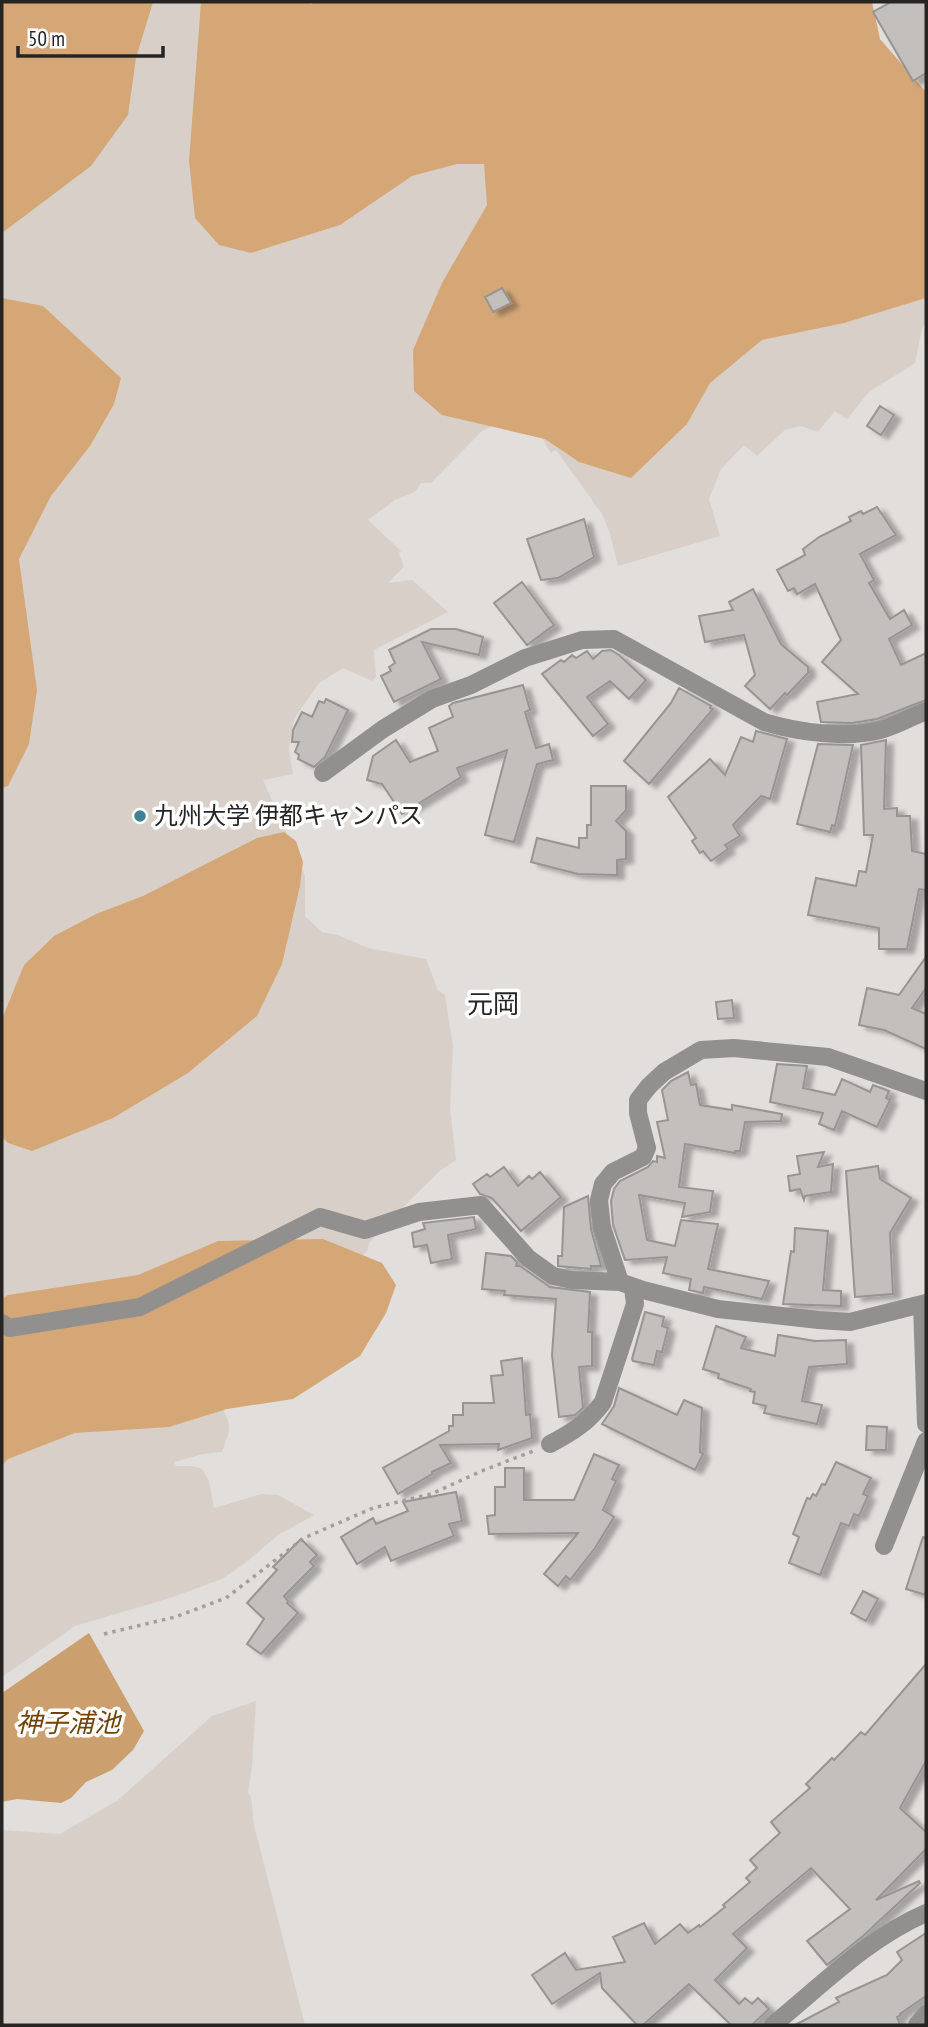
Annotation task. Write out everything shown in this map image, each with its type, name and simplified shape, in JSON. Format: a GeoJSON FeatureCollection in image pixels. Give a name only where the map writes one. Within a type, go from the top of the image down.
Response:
{"type":"FeatureCollection","features":[{"type":"Feature","properties":{"kind":"street"},"geometry":{"type":"LineString","coordinates":[[323,773],[383,729],[432,699],[471,685],[525,658],[582,640],[614,639],[764,722],[787,729],[841,734],[880,730],[926,711]]}},
{"type":"Feature","properties":{"kind":"street"},"geometry":{"type":"LineString","coordinates":[[550,1444],[578,1429],[595,1414],[603,1402],[635,1304],[602,1227],[599,1200],[603,1184],[614,1172],[643,1157],[647,1148],[638,1112],[638,1100],[649,1086],[664,1072],[701,1050],[734,1048],[828,1056],[926,1091]]}},
{"type":"Feature","properties":{"kind":"street"},"geometry":{"type":"LineString","coordinates":[[2,1322],[9,1328],[141,1307],[320,1217],[365,1230],[419,1212],[481,1205],[528,1258],[553,1276],[627,1285],[718,1309],[819,1320],[850,1322],[924,1303],[926,1424]]}},
{"type":"Feature","properties":{"kind":"street"},"geometry":{"type":"LineString","coordinates":[[884,1546],[926,1441]]}},
{"type":"Feature","properties":{"kind":"street"},"geometry":{"type":"LineString","coordinates":[[773,2025],[869,1946],[926,1913]]}},
{"type":"Feature","properties":{"kind":"street"},"geometry":{"type":"LineString","coordinates":[[917,2025],[926,2014]]}},
{"type":"Feature","properties":{"kind":"path"},"geometry":{"type":"LineString","coordinates":[[104,1634],[176,1617],[226,1598],[304,1538],[373,1508],[431,1494],[484,1469],[550,1444]]}},
{"type":"Feature","properties":{"kind":"shaded area","name":"九州大学 伊都キャンパス"},"geometry":{"type":"Polygon","coordinates":[[[2,2],[849,2],[926,140],[926,321],[915,363],[869,392],[847,419],[835,411],[818,432],[801,426],[785,430],[757,456],[744,445],[721,469],[709,499],[720,536],[618,566],[602,514],[556,450],[551,453],[525,409],[482,431],[431,483],[421,483],[415,492],[395,500],[368,520],[401,551],[399,553],[404,567],[388,583],[412,580],[448,612],[374,650],[376,676],[372,681],[343,668],[319,683],[293,724],[289,749],[293,774],[263,780],[305,876],[305,916],[322,932],[338,935],[368,948],[426,959],[438,990],[445,995],[453,1046],[450,1108],[456,1160],[441,1170],[414,1196],[369,1243],[367,1251],[216,1393],[229,1423],[229,1432],[222,1452],[174,1462],[176,1466],[202,1469],[209,1481],[214,1508],[262,1494],[278,1495],[314,1515],[278,1535],[222,1579],[170,1598],[75,1626],[2,1677],[2,2]]]}},
{"type":"Feature","properties":{"kind":"shaded area"},"geometry":{"type":"Polygon","coordinates":[[[2,2],[153,2],[136,58],[128,115],[91,166],[2,233],[2,2]]]}},
{"type":"Feature","properties":{"kind":"shaded area"},"geometry":{"type":"Polygon","coordinates":[[[201,2],[872,2],[880,39],[926,92],[926,298],[844,323],[762,340],[710,383],[687,424],[631,478],[579,462],[545,439],[442,415],[414,391],[413,350],[442,283],[487,205],[484,164],[457,164],[412,176],[340,225],[251,253],[219,245],[195,218],[189,161],[201,2]]]}},
{"type":"Feature","properties":{"kind":"shaded area"},"geometry":{"type":"Polygon","coordinates":[[[2,298],[43,306],[121,378],[114,404],[90,446],[51,496],[19,559],[37,690],[29,744],[8,786],[2,788],[2,298]]]}},
{"type":"Feature","properties":{"kind":"shaded area"},"geometry":{"type":"Polygon","coordinates":[[[284,832],[296,841],[303,862],[300,886],[282,964],[257,1016],[188,1073],[113,1118],[32,1151],[8,1143],[2,1137],[2,1019],[24,965],[54,936],[96,914],[143,896],[257,838],[284,832]]]}},
{"type":"Feature","properties":{"kind":"shaded area"},"geometry":{"type":"Polygon","coordinates":[[[323,1239],[382,1263],[396,1285],[386,1313],[360,1356],[293,1399],[227,1409],[169,1427],[75,1433],[8,1459],[2,1465],[2,1299],[8,1295],[138,1275],[218,1241],[323,1239]]]}},
{"type":"Feature","properties":{"kind":"shaded area"},"geometry":{"type":"Polygon","coordinates":[[[256,1701],[248,1793],[305,2025],[2,2025],[2,1830],[60,1834],[118,1800],[212,1716],[256,1701]]]}},
{"type":"Feature","properties":{"kind":"water","name":"神子浦池"},"geometry":{"type":"Polygon","coordinates":[[[89,1633],[144,1731],[133,1750],[112,1770],[86,1782],[71,1798],[61,1803],[17,1799],[2,1802],[2,1693],[89,1633]]]}},
{"type":"Feature","properties":{"kind":"building"},"geometry":{"type":"Polygon","coordinates":[[[891,2],[926,2],[926,73],[913,81],[873,12],[891,2]]]}},
{"type":"Feature","properties":{"kind":"building"},"geometry":{"type":"Polygon","coordinates":[[[502,288],[511,303],[493,312],[485,297],[502,288]]]}},
{"type":"Feature","properties":{"kind":"building"},"geometry":{"type":"Polygon","coordinates":[[[880,406],[894,415],[881,435],[867,426],[880,406]]]}},
{"type":"Feature","properties":{"kind":"building"},"geometry":{"type":"Polygon","coordinates":[[[877,507],[896,535],[860,554],[874,580],[869,583],[890,619],[904,610],[912,625],[889,639],[901,665],[926,653],[926,700],[877,719],[852,723],[821,722],[817,702],[858,694],[822,662],[841,640],[815,584],[797,594],[794,588],[788,591],[777,570],[805,555],[803,549],[819,537],[851,521],[849,517],[877,507]]]}},
{"type":"Feature","properties":{"kind":"building"},"geometry":{"type":"Polygon","coordinates":[[[584,519],[594,557],[558,578],[541,580],[527,539],[584,519]]]}},
{"type":"Feature","properties":{"kind":"building"},"geometry":{"type":"Polygon","coordinates":[[[522,582],[554,625],[527,645],[494,603],[522,582]]]}},
{"type":"Feature","properties":{"kind":"building"},"geometry":{"type":"Polygon","coordinates":[[[753,589],[781,644],[808,667],[808,673],[770,709],[745,686],[755,675],[744,635],[705,642],[699,616],[733,610],[729,602],[753,589]]]}},
{"type":"Feature","properties":{"kind":"building"},"geometry":{"type":"Polygon","coordinates":[[[431,629],[456,629],[483,637],[479,655],[422,642],[441,679],[394,702],[381,676],[391,671],[389,667],[395,663],[389,650],[431,629]]]}},
{"type":"Feature","properties":{"kind":"building"},"geometry":{"type":"Polygon","coordinates":[[[611,650],[646,680],[629,699],[610,681],[587,697],[608,724],[593,736],[542,674],[572,655],[576,658],[587,651],[593,659],[602,651],[611,650]]]}},
{"type":"Feature","properties":{"kind":"building"},"geometry":{"type":"Polygon","coordinates":[[[523,685],[530,710],[525,712],[536,748],[549,744],[553,760],[537,764],[514,842],[485,835],[507,750],[457,768],[461,777],[402,814],[382,784],[367,780],[373,756],[396,740],[410,762],[438,751],[429,728],[453,717],[449,706],[453,703],[523,685]]]}},
{"type":"Feature","properties":{"kind":"building"},"geometry":{"type":"Polygon","coordinates":[[[679,688],[713,709],[649,784],[624,761],[671,703],[679,688]]]}},
{"type":"Feature","properties":{"kind":"building"},"geometry":{"type":"Polygon","coordinates":[[[326,699],[348,710],[325,757],[314,767],[298,759],[299,755],[295,752],[299,742],[292,742],[293,730],[302,712],[312,717],[319,701],[324,703],[326,699]]]}},
{"type":"Feature","properties":{"kind":"building"},"geometry":{"type":"Polygon","coordinates":[[[756,731],[787,739],[770,799],[761,796],[733,825],[740,836],[725,845],[728,849],[711,861],[703,851],[700,853],[692,841],[696,838],[668,797],[710,759],[725,775],[741,737],[753,742],[756,731]]]}},
{"type":"Feature","properties":{"kind":"building"},"geometry":{"type":"Polygon","coordinates":[[[886,740],[884,809],[897,808],[897,816],[910,816],[912,851],[926,854],[926,890],[919,889],[907,949],[879,949],[879,928],[808,915],[816,878],[856,886],[859,871],[866,872],[873,835],[864,835],[861,745],[886,740]]]}},
{"type":"Feature","properties":{"kind":"building"},"geometry":{"type":"Polygon","coordinates":[[[818,744],[853,745],[835,826],[832,825],[830,832],[797,824],[818,744]]]}},
{"type":"Feature","properties":{"kind":"building"},"geometry":{"type":"Polygon","coordinates":[[[591,786],[626,786],[626,810],[616,821],[626,831],[626,859],[617,860],[617,875],[578,874],[531,862],[537,838],[579,848],[579,838],[587,838],[587,825],[591,825],[591,786]]]}},
{"type":"Feature","properties":{"kind":"building"},"geometry":{"type":"Polygon","coordinates":[[[926,957],[926,988],[912,1008],[926,1014],[926,1049],[884,1030],[859,1025],[867,988],[899,995],[926,957]]]}},
{"type":"Feature","properties":{"kind":"building"},"geometry":{"type":"Polygon","coordinates":[[[732,1000],[734,1018],[718,1019],[716,1002],[732,1000]]]}},
{"type":"Feature","properties":{"kind":"building"},"geometry":{"type":"Polygon","coordinates":[[[777,1064],[807,1066],[803,1088],[835,1095],[842,1079],[870,1092],[873,1085],[889,1091],[886,1098],[890,1100],[877,1127],[842,1111],[834,1130],[819,1124],[823,1113],[770,1102],[777,1064]]]}},
{"type":"Feature","properties":{"kind":"building"},"geometry":{"type":"Polygon","coordinates":[[[688,1072],[691,1085],[696,1084],[700,1105],[732,1110],[732,1105],[782,1114],[781,1121],[745,1122],[740,1151],[735,1153],[685,1144],[679,1187],[713,1191],[710,1212],[682,1217],[685,1203],[639,1195],[647,1240],[675,1246],[681,1220],[718,1224],[708,1269],[769,1281],[762,1299],[704,1287],[703,1293],[689,1290],[691,1279],[663,1273],[667,1257],[625,1260],[613,1225],[611,1201],[614,1189],[620,1181],[648,1167],[653,1161],[657,1162],[657,1156],[665,1158],[657,1122],[668,1120],[662,1090],[671,1081],[688,1072]]]}},
{"type":"Feature","properties":{"kind":"building"},"geometry":{"type":"Polygon","coordinates":[[[824,1152],[818,1167],[833,1164],[831,1192],[805,1196],[804,1200],[800,1189],[790,1191],[788,1176],[800,1174],[797,1156],[824,1152]]]}},
{"type":"Feature","properties":{"kind":"building"},"geometry":{"type":"Polygon","coordinates":[[[878,1166],[880,1179],[911,1198],[890,1233],[893,1294],[855,1297],[846,1171],[878,1166]]]}},
{"type":"Feature","properties":{"kind":"building"},"geometry":{"type":"Polygon","coordinates":[[[504,1167],[518,1186],[529,1176],[532,1179],[540,1172],[561,1197],[521,1231],[492,1198],[480,1194],[473,1184],[504,1167]]]}},
{"type":"Feature","properties":{"kind":"building"},"geometry":{"type":"Polygon","coordinates":[[[588,1196],[591,1229],[601,1266],[591,1266],[591,1269],[558,1266],[558,1256],[562,1256],[564,1207],[588,1196]]]}},
{"type":"Feature","properties":{"kind":"building"},"geometry":{"type":"Polygon","coordinates":[[[474,1217],[476,1229],[448,1235],[452,1259],[431,1263],[427,1245],[414,1247],[412,1233],[425,1229],[423,1223],[474,1217]]]}},
{"type":"Feature","properties":{"kind":"building"},"geometry":{"type":"Polygon","coordinates":[[[795,1228],[828,1231],[823,1290],[841,1291],[841,1306],[783,1304],[791,1251],[794,1252],[795,1228]]]}},
{"type":"Feature","properties":{"kind":"building"},"geometry":{"type":"Polygon","coordinates":[[[486,1253],[511,1256],[517,1262],[516,1266],[520,1266],[550,1287],[590,1292],[588,1332],[592,1332],[592,1366],[579,1367],[583,1408],[575,1415],[559,1417],[552,1355],[556,1299],[504,1295],[505,1291],[482,1289],[486,1253]]]}},
{"type":"Feature","properties":{"kind":"building"},"geometry":{"type":"Polygon","coordinates":[[[645,1312],[664,1317],[662,1326],[668,1328],[662,1352],[657,1351],[654,1365],[632,1359],[645,1312]]]}},
{"type":"Feature","properties":{"kind":"building"},"geometry":{"type":"Polygon","coordinates":[[[716,1326],[746,1337],[741,1348],[775,1356],[778,1335],[815,1341],[846,1340],[847,1364],[809,1367],[802,1401],[822,1405],[817,1424],[764,1413],[766,1406],[753,1403],[755,1392],[750,1391],[751,1389],[718,1378],[719,1374],[703,1369],[716,1326]]]}},
{"type":"Feature","properties":{"kind":"building"},"geometry":{"type":"Polygon","coordinates":[[[522,1358],[526,1415],[530,1414],[532,1438],[498,1450],[499,1444],[440,1445],[451,1463],[398,1494],[383,1468],[449,1431],[449,1426],[453,1426],[453,1415],[463,1415],[463,1403],[494,1403],[491,1376],[503,1375],[501,1361],[522,1358]]]}},
{"type":"Feature","properties":{"kind":"building"},"geometry":{"type":"Polygon","coordinates":[[[619,1388],[677,1415],[684,1400],[702,1408],[700,1452],[703,1454],[695,1470],[602,1424],[614,1406],[619,1388]]]}},
{"type":"Feature","properties":{"kind":"building"},"geometry":{"type":"Polygon","coordinates":[[[867,1426],[887,1427],[886,1450],[866,1450],[867,1426]]]}},
{"type":"Feature","properties":{"kind":"building"},"geometry":{"type":"Polygon","coordinates":[[[594,1454],[619,1465],[612,1479],[616,1481],[603,1510],[614,1517],[595,1548],[570,1580],[566,1576],[558,1586],[544,1574],[578,1533],[489,1534],[487,1516],[495,1515],[495,1487],[505,1487],[505,1468],[524,1468],[524,1500],[574,1500],[594,1454]]]}},
{"type":"Feature","properties":{"kind":"building"},"geometry":{"type":"Polygon","coordinates":[[[836,1462],[871,1478],[863,1494],[868,1496],[859,1516],[854,1514],[849,1526],[841,1523],[820,1575],[789,1563],[799,1537],[793,1534],[807,1498],[810,1499],[813,1494],[816,1496],[822,1484],[825,1485],[836,1462]]]}},
{"type":"Feature","properties":{"kind":"building"},"geometry":{"type":"Polygon","coordinates":[[[456,1492],[462,1521],[449,1524],[454,1536],[391,1561],[385,1547],[357,1564],[341,1537],[373,1518],[376,1524],[408,1511],[403,1502],[456,1492]]]}},
{"type":"Feature","properties":{"kind":"building"},"geometry":{"type":"Polygon","coordinates":[[[923,1537],[926,1538],[926,1595],[906,1589],[923,1537]]]}},
{"type":"Feature","properties":{"kind":"building"},"geometry":{"type":"Polygon","coordinates":[[[301,1539],[317,1555],[310,1562],[314,1566],[284,1596],[287,1603],[298,1613],[261,1654],[247,1644],[264,1619],[247,1603],[277,1570],[273,1567],[301,1539]]]}},
{"type":"Feature","properties":{"kind":"building"},"geometry":{"type":"Polygon","coordinates":[[[863,1591],[878,1599],[866,1621],[851,1613],[863,1591]]]}},
{"type":"Feature","properties":{"kind":"building"},"geometry":{"type":"Polygon","coordinates":[[[926,1664],[926,1761],[900,1808],[926,1832],[926,1849],[876,1900],[919,1881],[920,1883],[863,1936],[827,1965],[807,1941],[850,1909],[811,1868],[733,1934],[747,1948],[715,1980],[739,2004],[745,1998],[752,2004],[758,1998],[769,2009],[752,2025],[731,2025],[689,1984],[643,2025],[637,2025],[602,1988],[600,1973],[552,2004],[532,1975],[565,1953],[576,1970],[625,1962],[613,1937],[644,1923],[655,1944],[680,1924],[688,1933],[699,1925],[700,1927],[725,1907],[723,1905],[750,1882],[746,1878],[757,1868],[750,1860],[780,1833],[771,1822],[810,1788],[806,1784],[832,1758],[834,1760],[861,1732],[865,1735],[926,1664]]]}},
{"type":"Feature","properties":{"kind":"building"},"geometry":{"type":"Polygon","coordinates":[[[926,1933],[926,1996],[897,2017],[900,2025],[795,2025],[839,2002],[836,1998],[887,1975],[902,1960],[897,1952],[926,1933]]]}},
{"type":"Feature","properties":{"kind":"place","name":"九州大学 伊都キャンパス"},"geometry":{"type":"Point","coordinates":[140,816]}},
{"type":"Feature","properties":{"kind":"district","name":"元岡"},"geometry":{"type":"Point","coordinates":[493,1004]}}]}
